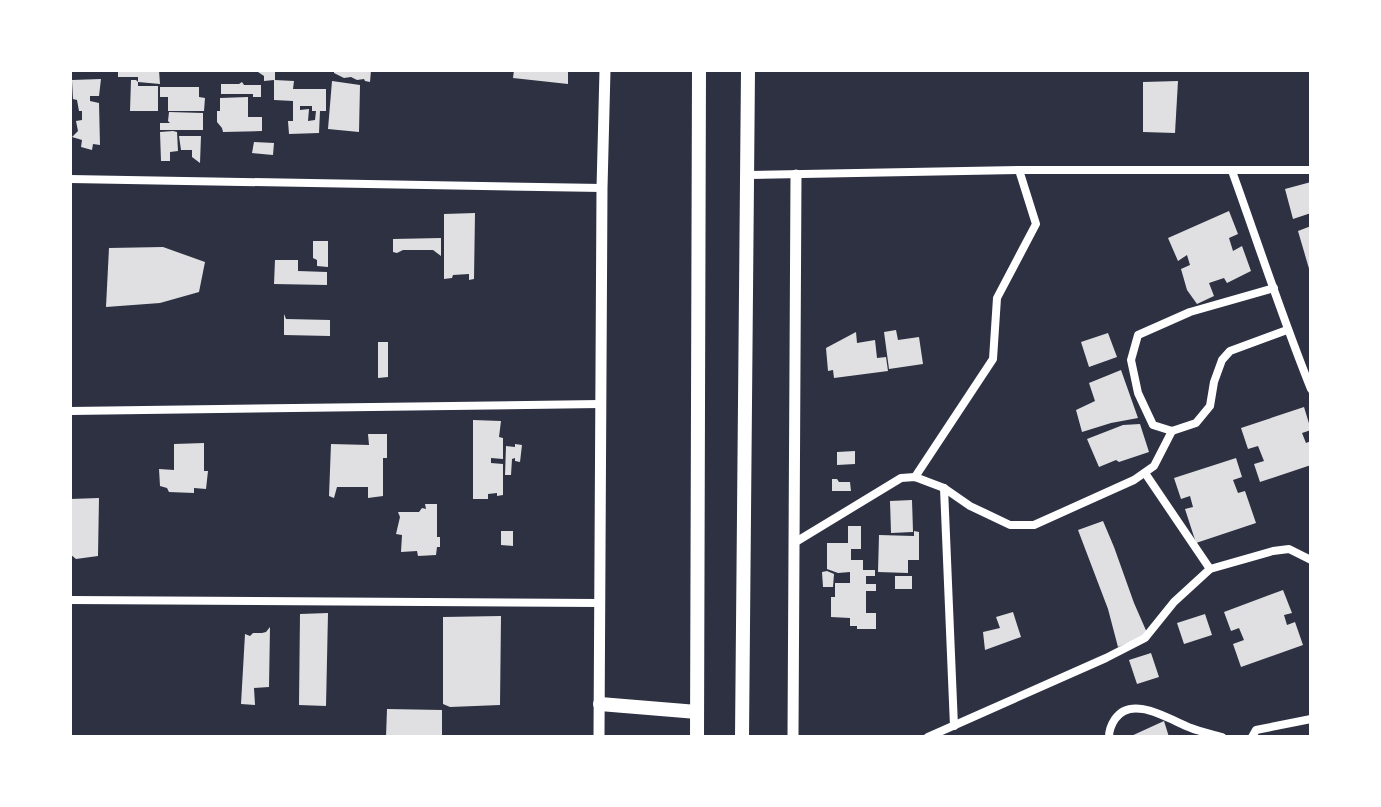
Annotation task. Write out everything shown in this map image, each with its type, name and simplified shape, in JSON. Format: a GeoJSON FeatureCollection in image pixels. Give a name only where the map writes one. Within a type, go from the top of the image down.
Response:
{"type":"FeatureCollection","features":[{"type":"Feature","properties":{"kind":"highway"},"geometry":{"type":"LineString","coordinates":[[697,737],[699,70]]}},
{"type":"Feature","properties":{"kind":"highway"},"geometry":{"type":"LineString","coordinates":[[742,737],[748,70]]}},
{"type":"Feature","properties":{"kind":"highway"},"geometry":{"type":"LineString","coordinates":[[600,704],[697,712]]}},
{"type":"Feature","properties":{"kind":"street"},"geometry":{"type":"LineString","coordinates":[[599,737],[605,70]]}},
{"type":"Feature","properties":{"kind":"street"},"geometry":{"type":"LineString","coordinates":[[747,175],[1019,170],[1311,170]]}},
{"type":"Feature","properties":{"kind":"street"},"geometry":{"type":"LineString","coordinates":[[915,477],[993,359],[997,298],[1036,224],[1019,170]]}},
{"type":"Feature","properties":{"kind":"street"},"geometry":{"type":"LineString","coordinates":[[1232,171],[1287,330],[1311,389]]}},
{"type":"Feature","properties":{"kind":"street"},"geometry":{"type":"LineString","coordinates":[[793,737],[796,175]]}},
{"type":"Feature","properties":{"kind":"street"},"geometry":{"type":"LineString","coordinates":[[70,179],[602,188]]}},
{"type":"Feature","properties":{"kind":"street"},"geometry":{"type":"LineString","coordinates":[[1274,288],[1190,312],[1138,335],[1131,360],[1138,393],[1153,425],[1172,431],[1196,423],[1210,406],[1218,371],[1230,351],[1287,330]]}},
{"type":"Feature","properties":{"kind":"street"},"geometry":{"type":"LineString","coordinates":[[70,411],[600,404]]}},
{"type":"Feature","properties":{"kind":"street"},"geometry":{"type":"LineString","coordinates":[[794,543],[901,478],[915,477],[944,488],[970,506],[1010,525],[1034,525],[1145,473],[1154,466],[1172,431]]}},
{"type":"Feature","properties":{"kind":"street"},"geometry":{"type":"LineString","coordinates":[[1145,473],[1210,569]]}},
{"type":"Feature","properties":{"kind":"street"},"geometry":{"type":"LineString","coordinates":[[944,488],[954,726]]}},
{"type":"Feature","properties":{"kind":"street"},"geometry":{"type":"LineString","coordinates":[[928,737],[1145,638],[1174,602],[1210,569],[1289,549],[1311,560]]}},
{"type":"Feature","properties":{"kind":"street"},"geometry":{"type":"LineString","coordinates":[[70,600],[599,603]]}},
{"type":"Feature","properties":{"kind":"street"},"geometry":{"type":"LineString","coordinates":[[1109,737],[1112,723],[1121,711],[1135,708],[1222,737]]}},
{"type":"Feature","properties":{"kind":"street"},"geometry":{"type":"LineString","coordinates":[[1252,737],[1256,730],[1311,719]]}},
{"type":"Feature","properties":{"kind":"building"},"geometry":{"type":"Polygon","coordinates":[[[118,70],[159,70],[160,84],[138,82],[138,77],[118,77],[118,70]]]}},
{"type":"Feature","properties":{"kind":"building"},"geometry":{"type":"Polygon","coordinates":[[[275,70],[275,80],[294,81],[293,89],[326,89],[326,111],[320,111],[319,133],[289,134],[288,121],[293,121],[293,101],[274,100],[274,80],[264,81],[264,76],[258,72],[275,70]],[[300,106],[300,110],[309,109],[308,121],[315,120],[316,111],[312,111],[312,106],[300,106]]]}},
{"type":"Feature","properties":{"kind":"building"},"geometry":{"type":"Polygon","coordinates":[[[334,70],[371,70],[370,82],[344,78],[334,70]]]}},
{"type":"Feature","properties":{"kind":"building"},"geometry":{"type":"Polygon","coordinates":[[[514,70],[568,70],[568,84],[513,78],[514,70]]]}},
{"type":"Feature","properties":{"kind":"building"},"geometry":{"type":"Polygon","coordinates":[[[101,79],[99,96],[90,96],[90,101],[99,103],[100,145],[93,144],[92,150],[81,147],[82,140],[72,137],[78,131],[76,121],[82,120],[82,111],[79,111],[77,100],[73,99],[72,80],[101,79]]]}},
{"type":"Feature","properties":{"kind":"building"},"geometry":{"type":"Polygon","coordinates":[[[131,80],[136,80],[138,86],[158,86],[158,111],[130,111],[131,80]]]}},
{"type":"Feature","properties":{"kind":"building"},"geometry":{"type":"Polygon","coordinates":[[[332,81],[360,85],[359,132],[328,129],[332,81]]]}},
{"type":"Feature","properties":{"kind":"building"},"geometry":{"type":"Polygon","coordinates":[[[1178,81],[1175,133],[1143,132],[1143,82],[1178,81]]]}},
{"type":"Feature","properties":{"kind":"building"},"geometry":{"type":"Polygon","coordinates":[[[242,82],[244,85],[261,85],[261,97],[221,94],[221,84],[242,82]]]}},
{"type":"Feature","properties":{"kind":"building"},"geometry":{"type":"Polygon","coordinates":[[[160,87],[199,87],[199,97],[205,98],[204,111],[168,111],[168,97],[160,97],[160,87]]]}},
{"type":"Feature","properties":{"kind":"building"},"geometry":{"type":"Polygon","coordinates":[[[248,97],[248,117],[262,117],[262,131],[223,132],[217,122],[220,98],[248,97]]]}},
{"type":"Feature","properties":{"kind":"building"},"geometry":{"type":"Polygon","coordinates":[[[169,112],[203,113],[203,130],[160,130],[160,123],[170,123],[169,112]]]}},
{"type":"Feature","properties":{"kind":"building"},"geometry":{"type":"Polygon","coordinates":[[[160,132],[177,132],[178,151],[170,152],[170,161],[161,161],[160,132]]]}},
{"type":"Feature","properties":{"kind":"building"},"geometry":{"type":"Polygon","coordinates":[[[179,136],[201,136],[200,163],[192,157],[192,150],[181,150],[179,136]]]}},
{"type":"Feature","properties":{"kind":"building"},"geometry":{"type":"Polygon","coordinates":[[[254,142],[274,143],[273,155],[252,153],[254,142]]]}},
{"type":"Feature","properties":{"kind":"building"},"geometry":{"type":"Polygon","coordinates":[[[1311,182],[1311,213],[1293,219],[1285,189],[1311,182]]]}},
{"type":"Feature","properties":{"kind":"building"},"geometry":{"type":"Polygon","coordinates":[[[1229,211],[1238,234],[1229,238],[1233,251],[1242,246],[1251,271],[1227,283],[1224,278],[1209,283],[1214,296],[1197,304],[1187,290],[1181,269],[1190,265],[1187,255],[1178,261],[1168,238],[1229,211]]]}},
{"type":"Feature","properties":{"kind":"building"},"geometry":{"type":"Polygon","coordinates":[[[475,213],[474,279],[469,280],[469,274],[444,279],[444,214],[475,213]]]}},
{"type":"Feature","properties":{"kind":"building"},"geometry":{"type":"Polygon","coordinates":[[[1311,226],[1311,271],[1310,272],[1298,231],[1311,226]]]}},
{"type":"Feature","properties":{"kind":"building"},"geometry":{"type":"Polygon","coordinates":[[[441,238],[441,256],[433,250],[393,252],[393,239],[441,238]]]}},
{"type":"Feature","properties":{"kind":"building"},"geometry":{"type":"Polygon","coordinates":[[[313,241],[328,241],[328,267],[317,266],[317,260],[313,258],[313,241]]]}},
{"type":"Feature","properties":{"kind":"building"},"geometry":{"type":"Polygon","coordinates":[[[163,247],[205,262],[199,292],[160,303],[106,307],[109,248],[163,247]]]}},
{"type":"Feature","properties":{"kind":"building"},"geometry":{"type":"Polygon","coordinates":[[[275,260],[298,260],[298,271],[327,272],[327,285],[274,284],[275,260]]]}},
{"type":"Feature","properties":{"kind":"building"},"geometry":{"type":"Polygon","coordinates":[[[284,314],[286,319],[330,320],[330,336],[284,335],[284,314]]]}},
{"type":"Feature","properties":{"kind":"building"},"geometry":{"type":"Polygon","coordinates":[[[896,330],[898,340],[919,337],[923,364],[889,369],[884,332],[896,330]]]}},
{"type":"Feature","properties":{"kind":"building"},"geometry":{"type":"Polygon","coordinates":[[[856,332],[857,343],[875,340],[877,358],[886,357],[888,371],[834,378],[833,370],[828,371],[826,348],[856,332]]]}},
{"type":"Feature","properties":{"kind":"building"},"geometry":{"type":"Polygon","coordinates":[[[1108,333],[1117,357],[1089,367],[1081,342],[1108,333]]]}},
{"type":"Feature","properties":{"kind":"building"},"geometry":{"type":"Polygon","coordinates":[[[378,342],[388,342],[388,377],[378,378],[378,342]]]}},
{"type":"Feature","properties":{"kind":"building"},"geometry":{"type":"Polygon","coordinates":[[[1121,370],[1138,418],[1082,432],[1076,410],[1095,401],[1089,383],[1121,370]]]}},
{"type":"Feature","properties":{"kind":"building"},"geometry":{"type":"Polygon","coordinates":[[[1304,407],[1311,430],[1302,433],[1306,443],[1311,441],[1311,465],[1260,482],[1254,464],[1264,461],[1258,446],[1248,449],[1241,428],[1304,407]]]}},
{"type":"Feature","properties":{"kind":"building"},"geometry":{"type":"Polygon","coordinates":[[[473,420],[501,421],[499,437],[503,438],[503,459],[491,458],[491,463],[503,464],[503,495],[488,494],[488,499],[473,499],[473,420]]]}},
{"type":"Feature","properties":{"kind":"building"},"geometry":{"type":"Polygon","coordinates":[[[1140,424],[1149,452],[1099,467],[1087,439],[1123,425],[1140,424]]]}},
{"type":"Feature","properties":{"kind":"building"},"geometry":{"type":"Polygon","coordinates":[[[368,434],[387,434],[387,458],[383,458],[383,496],[368,498],[368,487],[337,487],[334,498],[329,496],[331,444],[369,445],[368,434]]]}},
{"type":"Feature","properties":{"kind":"building"},"geometry":{"type":"Polygon","coordinates":[[[204,443],[204,471],[208,471],[206,489],[194,488],[194,493],[169,492],[160,486],[159,469],[174,470],[174,444],[204,443]]]}},
{"type":"Feature","properties":{"kind":"building"},"geometry":{"type":"Polygon","coordinates":[[[515,444],[522,445],[520,462],[512,459],[511,475],[505,475],[506,446],[515,447],[515,444]]]}},
{"type":"Feature","properties":{"kind":"building"},"geometry":{"type":"Polygon","coordinates":[[[855,451],[855,464],[837,465],[837,452],[855,451]]]}},
{"type":"Feature","properties":{"kind":"building"},"geometry":{"type":"Polygon","coordinates":[[[1236,458],[1242,477],[1233,480],[1238,493],[1245,491],[1256,523],[1196,543],[1185,509],[1193,507],[1190,496],[1181,499],[1174,478],[1236,458]]]}},
{"type":"Feature","properties":{"kind":"building"},"geometry":{"type":"Polygon","coordinates":[[[832,479],[850,482],[851,491],[832,491],[832,479]]]}},
{"type":"Feature","properties":{"kind":"building"},"geometry":{"type":"Polygon","coordinates":[[[99,498],[98,556],[76,559],[70,554],[70,499],[99,498]]]}},
{"type":"Feature","properties":{"kind":"building"},"geometry":{"type":"Polygon","coordinates":[[[912,500],[913,532],[891,533],[890,501],[912,500]]]}},
{"type":"Feature","properties":{"kind":"building"},"geometry":{"type":"Polygon","coordinates":[[[425,504],[437,504],[440,547],[437,547],[436,555],[418,556],[417,551],[401,552],[402,535],[396,534],[400,517],[398,512],[419,512],[422,508],[426,509],[425,504]]]}},
{"type":"Feature","properties":{"kind":"building"},"geometry":{"type":"Polygon","coordinates":[[[1103,521],[1148,635],[1118,647],[1108,609],[1078,530],[1103,521]]]}},
{"type":"Feature","properties":{"kind":"building"},"geometry":{"type":"Polygon","coordinates":[[[848,526],[861,526],[861,549],[851,549],[851,560],[863,560],[863,570],[875,570],[875,576],[866,576],[866,584],[876,584],[876,591],[866,591],[866,613],[876,613],[876,629],[857,629],[857,626],[850,626],[850,618],[831,617],[835,583],[850,583],[850,572],[838,573],[827,569],[827,543],[848,543],[848,526]]]}},
{"type":"Feature","properties":{"kind":"building"},"geometry":{"type":"Polygon","coordinates":[[[501,531],[513,531],[513,546],[501,545],[501,531]]]}},
{"type":"Feature","properties":{"kind":"building"},"geometry":{"type":"Polygon","coordinates":[[[914,531],[919,532],[919,560],[908,560],[908,573],[878,572],[879,535],[914,536],[914,531]]]}},
{"type":"Feature","properties":{"kind":"building"},"geometry":{"type":"Polygon","coordinates":[[[822,572],[834,574],[833,587],[823,587],[822,572]]]}},
{"type":"Feature","properties":{"kind":"building"},"geometry":{"type":"Polygon","coordinates":[[[895,576],[912,576],[912,589],[895,589],[895,576]]]}},
{"type":"Feature","properties":{"kind":"building"},"geometry":{"type":"Polygon","coordinates":[[[1283,590],[1292,613],[1284,615],[1287,625],[1295,622],[1303,645],[1241,667],[1233,644],[1244,640],[1239,628],[1231,631],[1224,612],[1283,590]]]}},
{"type":"Feature","properties":{"kind":"building"},"geometry":{"type":"Polygon","coordinates":[[[1013,612],[1021,637],[985,650],[983,632],[1000,628],[996,617],[1013,612]]]}},
{"type":"Feature","properties":{"kind":"building"},"geometry":{"type":"Polygon","coordinates":[[[328,613],[326,706],[299,705],[300,614],[328,613]]]}},
{"type":"Feature","properties":{"kind":"building"},"geometry":{"type":"Polygon","coordinates":[[[1205,614],[1212,635],[1184,644],[1177,623],[1205,614]]]}},
{"type":"Feature","properties":{"kind":"building"},"geometry":{"type":"Polygon","coordinates":[[[501,616],[500,705],[450,707],[443,704],[443,617],[501,616]]]}},
{"type":"Feature","properties":{"kind":"building"},"geometry":{"type":"Polygon","coordinates":[[[270,627],[269,687],[254,688],[255,705],[241,704],[245,634],[250,636],[266,632],[270,627]]]}},
{"type":"Feature","properties":{"kind":"building"},"geometry":{"type":"Polygon","coordinates":[[[1151,653],[1159,677],[1137,684],[1129,660],[1151,653]]]}},
{"type":"Feature","properties":{"kind":"building"},"geometry":{"type":"Polygon","coordinates":[[[387,709],[442,710],[442,737],[386,737],[387,709]]]}},
{"type":"Feature","properties":{"kind":"building"},"geometry":{"type":"Polygon","coordinates":[[[1164,721],[1169,737],[1129,737],[1164,721]]]}}]}
